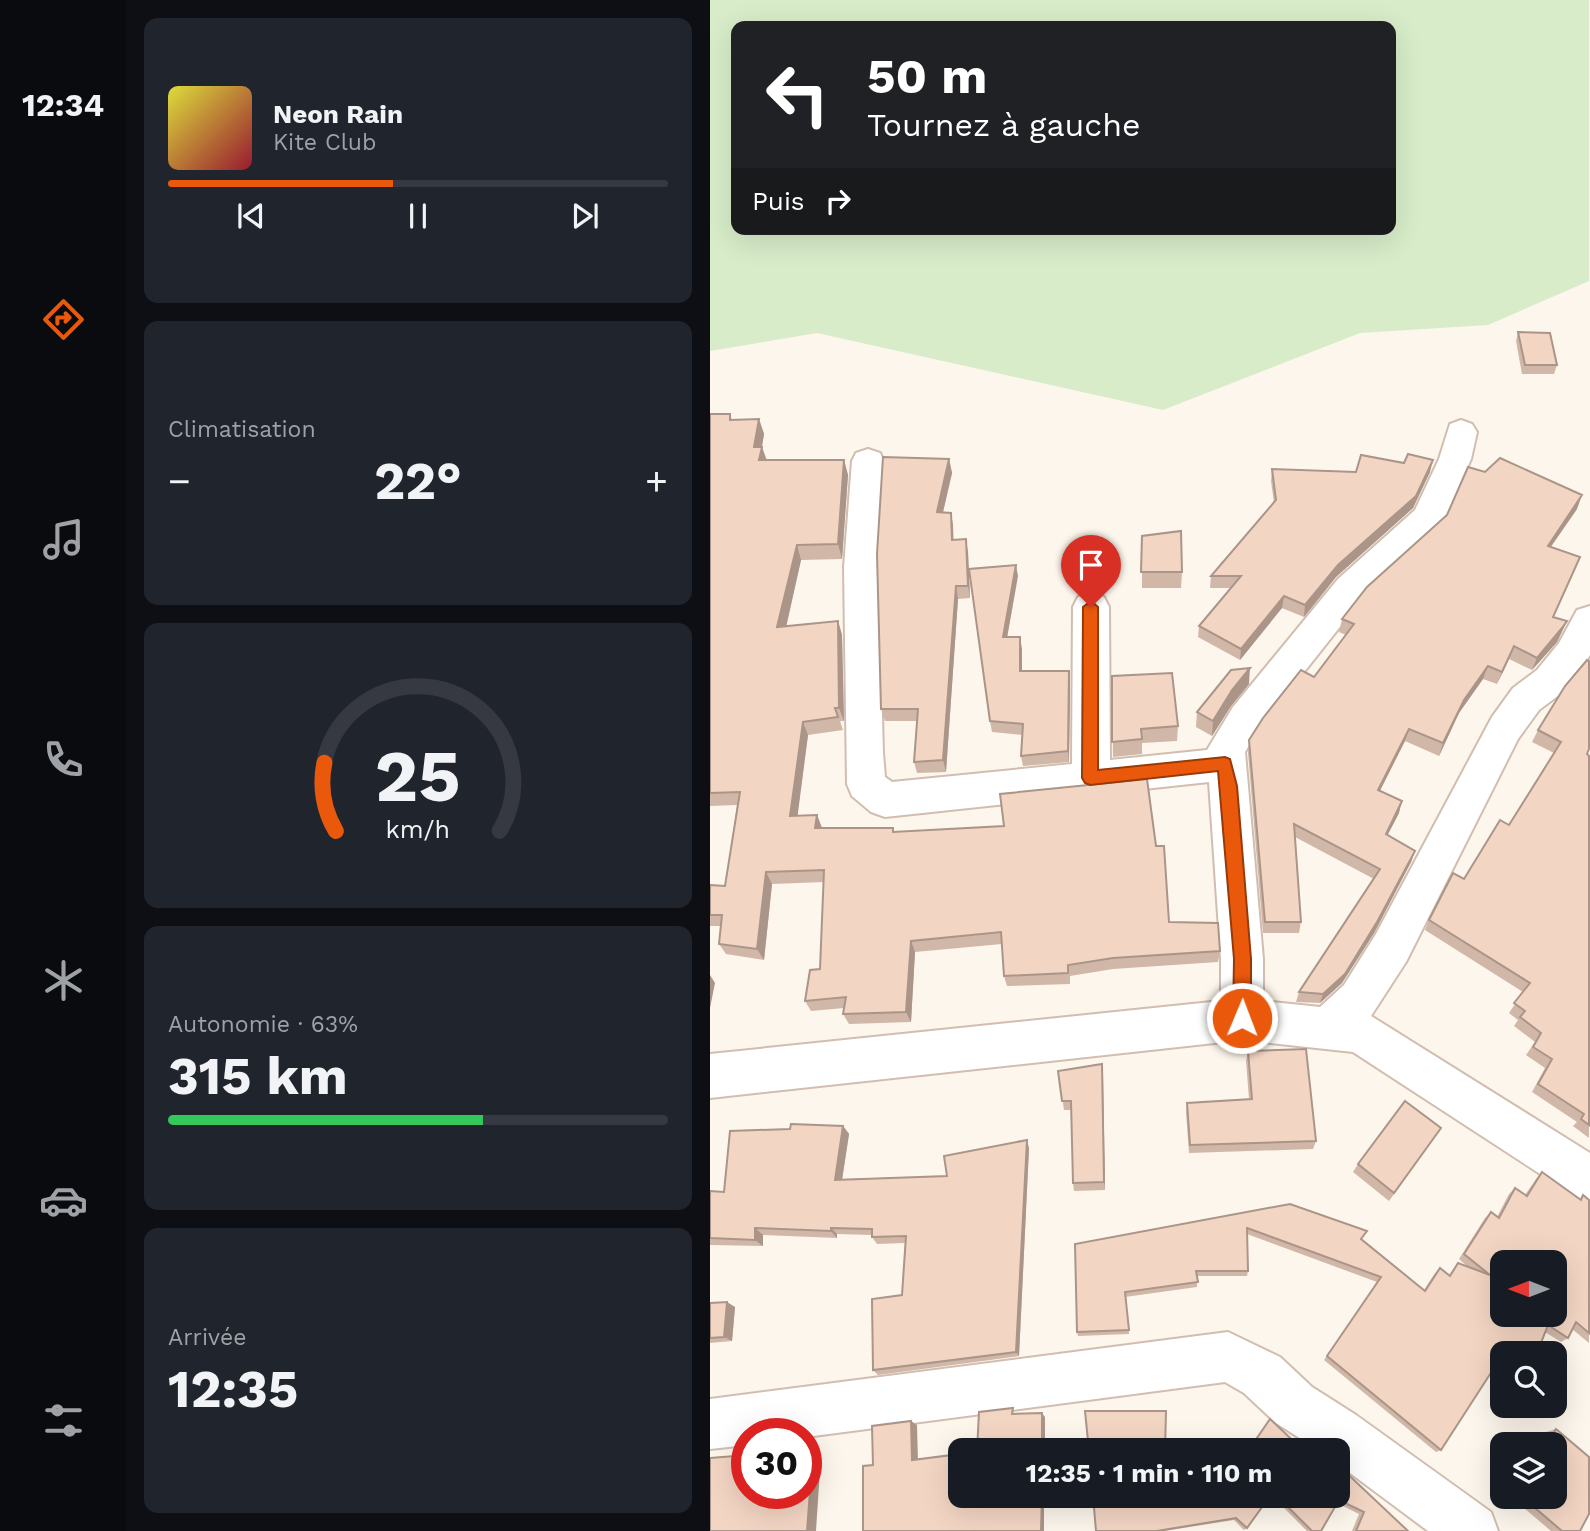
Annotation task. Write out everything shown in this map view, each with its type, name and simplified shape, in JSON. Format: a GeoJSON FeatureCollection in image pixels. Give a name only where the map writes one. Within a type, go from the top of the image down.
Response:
{"type":"FeatureCollection","features":[{"type":"Feature","properties":{"kind":"street"},"geometry":{"type":"LineString","coordinates":[[1242,1018],[1242,959],[1225,764],[1226,749],[1246,718],[1342,599],[1429,518],[1455,459],[1461,432]]}},
{"type":"Feature","properties":{"kind":"street"},"geometry":{"type":"LineString","coordinates":[[868,461],[861,567],[866,783],[885,800],[1225,764]]}},
{"type":"Feature","properties":{"kind":"street"},"geometry":{"type":"LineString","coordinates":[[1090,778],[1091,607]]}},
{"type":"Feature","properties":{"kind":"street"},"geometry":{"type":"LineString","coordinates":[[1330,1027],[1359,999],[1391,948],[1505,728],[1526,699],[1550,681],[1565,663],[1590,620]]}},
{"type":"Feature","properties":{"kind":"street"},"geometry":{"type":"LineString","coordinates":[[710,1076],[1242,1018],[1330,1027],[1360,1032],[1590,1180]]}},
{"type":"Feature","properties":{"kind":"street"},"geometry":{"type":"LineString","coordinates":[[710,1424],[1228,1357],[1262,1375],[1294,1405],[1338,1433],[1472,1531]]}},
{"type":"Feature","properties":{"kind":"green space"},"geometry":{"type":"Polygon","coordinates":[[[710,0],[1589,0],[1589,281],[1488,325],[1360,333],[1163,410],[817,333],[710,351],[710,0]]]}},
{"type":"Feature","properties":{"kind":"building"},"geometry":{"type":"Polygon","coordinates":[[[1518,332],[1550,333],[1557,365],[1525,365],[1518,332]]]}},
{"type":"Feature","properties":{"kind":"building"},"geometry":{"type":"Polygon","coordinates":[[[710,414],[730,414],[730,420],[759,419],[754,447],[762,447],[759,460],[844,460],[838,544],[797,545],[777,627],[838,621],[839,708],[835,708],[838,717],[803,722],[790,816],[817,815],[815,828],[893,828],[893,832],[1004,826],[1000,794],[1147,779],[1156,846],[1164,846],[1169,922],[1218,923],[1220,951],[1113,958],[1068,965],[1068,973],[1004,976],[1001,932],[911,941],[906,1012],[843,1014],[846,997],[805,1001],[810,970],[820,969],[824,870],[766,872],[757,949],[719,944],[722,915],[710,915],[710,885],[725,886],[740,792],[710,793],[710,414]]]}},
{"type":"Feature","properties":{"kind":"building"},"geometry":{"type":"Polygon","coordinates":[[[1408,454],[1433,460],[1416,496],[1338,565],[1305,605],[1284,596],[1241,649],[1199,626],[1241,576],[1211,576],[1276,500],[1272,469],[1356,472],[1361,455],[1404,463],[1408,454]]]}},
{"type":"Feature","properties":{"kind":"building"},"geometry":{"type":"Polygon","coordinates":[[[883,457],[949,459],[937,512],[951,513],[952,540],[966,539],[968,586],[956,586],[943,760],[914,762],[918,709],[881,709],[877,554],[883,457]]]}},
{"type":"Feature","properties":{"kind":"building"},"geometry":{"type":"Polygon","coordinates":[[[1500,458],[1582,495],[1548,546],[1580,557],[1553,617],[1567,621],[1537,658],[1514,646],[1502,672],[1488,666],[1464,700],[1443,743],[1409,729],[1378,790],[1402,801],[1386,834],[1415,851],[1345,974],[1323,994],[1299,992],[1380,869],[1294,824],[1301,922],[1265,922],[1249,740],[1301,670],[1314,677],[1354,624],[1342,619],[1367,587],[1447,515],[1468,467],[1485,472],[1500,458]]]}},
{"type":"Feature","properties":{"kind":"building"},"geometry":{"type":"Polygon","coordinates":[[[1181,531],[1182,572],[1141,572],[1142,536],[1181,531]]]}},
{"type":"Feature","properties":{"kind":"building"},"geometry":{"type":"Polygon","coordinates":[[[1016,565],[1003,637],[1020,637],[1020,671],[1069,671],[1068,751],[1021,756],[1023,724],[990,721],[969,569],[1016,565]]]}},
{"type":"Feature","properties":{"kind":"building"},"geometry":{"type":"Polygon","coordinates":[[[1587,660],[1589,1125],[1581,1119],[1584,1114],[1538,1084],[1552,1059],[1533,1047],[1541,1033],[1520,1017],[1525,1011],[1514,1003],[1530,983],[1429,920],[1453,873],[1464,879],[1500,820],[1509,825],[1561,742],[1538,730],[1565,686],[1587,660]]]}},
{"type":"Feature","properties":{"kind":"building"},"geometry":{"type":"Polygon","coordinates":[[[1250,668],[1232,690],[1213,721],[1197,712],[1231,670],[1250,668]]]}},
{"type":"Feature","properties":{"kind":"building"},"geometry":{"type":"Polygon","coordinates":[[[1172,673],[1178,726],[1141,729],[1142,739],[1112,742],[1112,676],[1172,673]]]}},
{"type":"Feature","properties":{"kind":"building"},"geometry":{"type":"Polygon","coordinates":[[[1306,1049],[1316,1141],[1190,1145],[1187,1103],[1252,1099],[1248,1051],[1306,1049]]]}},
{"type":"Feature","properties":{"kind":"building"},"geometry":{"type":"Polygon","coordinates":[[[1102,1064],[1104,1182],[1073,1183],[1071,1101],[1062,1101],[1058,1071],[1102,1064]]]}},
{"type":"Feature","properties":{"kind":"building"},"geometry":{"type":"Polygon","coordinates":[[[1405,1101],[1441,1128],[1394,1193],[1358,1164],[1405,1101]]]}},
{"type":"Feature","properties":{"kind":"building"},"geometry":{"type":"Polygon","coordinates":[[[791,1124],[843,1126],[835,1180],[947,1176],[944,1156],[1027,1140],[1016,1352],[873,1370],[872,1299],[902,1295],[906,1236],[872,1237],[872,1229],[831,1228],[831,1231],[755,1228],[755,1240],[710,1238],[710,1191],[724,1192],[730,1131],[790,1129],[791,1124]]]}},
{"type":"Feature","properties":{"kind":"building"},"geometry":{"type":"Polygon","coordinates":[[[1542,1172],[1581,1200],[1583,1195],[1589,1200],[1589,1333],[1576,1322],[1568,1338],[1551,1327],[1568,1326],[1568,1250],[1490,1250],[1490,1275],[1464,1254],[1491,1212],[1499,1218],[1515,1188],[1527,1196],[1542,1172]]]}},
{"type":"Feature","properties":{"kind":"building"},"geometry":{"type":"Polygon","coordinates":[[[1290,1204],[1367,1231],[1361,1239],[1425,1291],[1440,1268],[1450,1276],[1458,1263],[1490,1275],[1490,1327],[1547,1327],[1542,1341],[1490,1341],[1490,1374],[1441,1450],[1327,1356],[1381,1277],[1247,1228],[1248,1271],[1196,1271],[1198,1282],[1125,1292],[1129,1330],[1077,1332],[1075,1244],[1290,1204]]]}},
{"type":"Feature","properties":{"kind":"building"},"geometry":{"type":"Polygon","coordinates":[[[727,1302],[724,1337],[710,1338],[710,1303],[727,1302]]]}},
{"type":"Feature","properties":{"kind":"building"},"geometry":{"type":"Polygon","coordinates":[[[1013,1408],[1012,1414],[1042,1413],[1042,1438],[978,1438],[979,1412],[1013,1408]]]}},
{"type":"Feature","properties":{"kind":"building"},"geometry":{"type":"Polygon","coordinates":[[[1085,1411],[1166,1411],[1165,1438],[1088,1438],[1085,1411]]]}},
{"type":"Feature","properties":{"kind":"building"},"geometry":{"type":"Polygon","coordinates":[[[1270,1419],[1290,1438],[1257,1438],[1270,1419]]]}},
{"type":"Feature","properties":{"kind":"building"},"geometry":{"type":"Polygon","coordinates":[[[911,1421],[912,1460],[948,1456],[948,1508],[1042,1508],[1041,1531],[863,1531],[863,1466],[873,1465],[872,1426],[911,1421]]]}},
{"type":"Feature","properties":{"kind":"building"},"geometry":{"type":"Polygon","coordinates":[[[1567,1438],[1589,1457],[1589,1514],[1580,1531],[1562,1531],[1536,1509],[1567,1509],[1567,1438]]]}},
{"type":"Feature","properties":{"kind":"building"},"geometry":{"type":"Polygon","coordinates":[[[731,1456],[731,1509],[809,1509],[807,1531],[710,1531],[710,1458],[731,1456]]]}},
{"type":"Feature","properties":{"kind":"building"},"geometry":{"type":"Polygon","coordinates":[[[1350,1476],[1408,1531],[1356,1531],[1364,1512],[1350,1505],[1350,1476]]]}},
{"type":"Feature","properties":{"kind":"building"},"geometry":{"type":"Polygon","coordinates":[[[1094,1508],[1261,1508],[1247,1528],[1236,1518],[1157,1531],[1096,1531],[1094,1508]]]}},
{"type":"Feature","properties":{"kind":"building"},"geometry":{"type":"Polygon","coordinates":[[[1289,1508],[1334,1508],[1321,1531],[1312,1531],[1289,1508]]]}},
{"type":"Feature","properties":{"kind":"route"},"geometry":{"type":"LineString","coordinates":[[1091,607],[1090,778],[1225,764],[1242,959],[1242,1018]]}}]}
